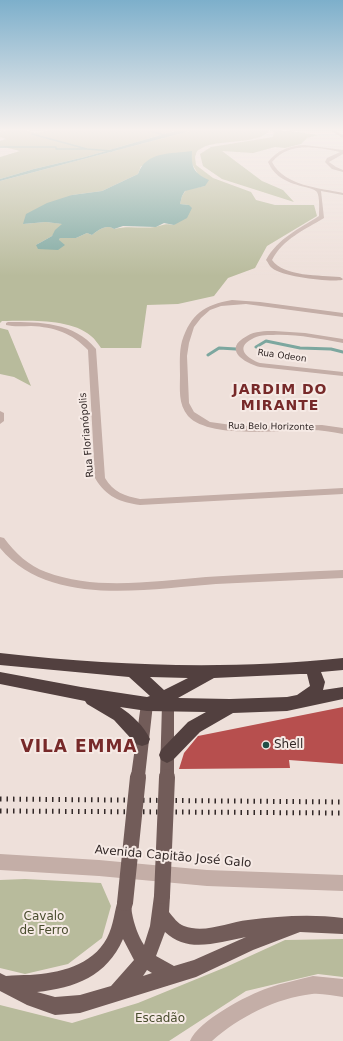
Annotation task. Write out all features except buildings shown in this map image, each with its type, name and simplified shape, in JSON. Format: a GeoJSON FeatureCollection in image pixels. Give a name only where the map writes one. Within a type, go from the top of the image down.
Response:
{"type":"FeatureCollection","features":[{"type":"Feature","properties":{"kind":"highway"},"geometry":{"type":"LineString","coordinates":[[0,659],[88,669],[134,672],[211,673],[311,668],[343,664]]}},
{"type":"Feature","properties":{"kind":"highway"},"geometry":{"type":"LineString","coordinates":[[287,704],[314,693],[317,689],[317,680],[311,668]]}},
{"type":"Feature","properties":{"kind":"highway"},"geometry":{"type":"LineString","coordinates":[[134,672],[165,701]]}},
{"type":"Feature","properties":{"kind":"highway"},"geometry":{"type":"LineString","coordinates":[[165,701],[211,673]]}},
{"type":"Feature","properties":{"kind":"highway"},"geometry":{"type":"LineString","coordinates":[[0,678],[80,694],[146,704],[165,701],[230,706],[287,704],[343,693]]}},
{"type":"Feature","properties":{"kind":"highway"},"geometry":{"type":"LineString","coordinates":[[80,694],[114,710],[123,716],[142,739]]}},
{"type":"Feature","properties":{"kind":"highway"},"geometry":{"type":"LineString","coordinates":[[167,755],[194,727],[230,706]]}},
{"type":"Feature","properties":{"kind":"main road"},"geometry":{"type":"LineString","coordinates":[[114,995],[137,971],[146,959],[158,932],[161,915],[167,775],[165,701]]}},
{"type":"Feature","properties":{"kind":"main road"},"geometry":{"type":"LineString","coordinates":[[3,983],[36,985],[76,976],[95,966],[109,952],[125,908],[146,704]]}},
{"type":"Feature","properties":{"kind":"main road"},"geometry":{"type":"LineString","coordinates":[[125,908],[130,936],[135,949],[153,965],[174,976]]}},
{"type":"Feature","properties":{"kind":"main road"},"geometry":{"type":"LineString","coordinates":[[161,915],[168,925],[178,933],[203,937],[247,928],[343,926]]}},
{"type":"Feature","properties":{"kind":"main road"},"geometry":{"type":"LineString","coordinates":[[3,983],[33,999],[54,1006],[80,1004],[174,976],[196,968],[250,942],[296,926]]}},
{"type":"Feature","properties":{"kind":"street"},"geometry":{"type":"LineString","coordinates":[[286,179],[317,189],[343,194]]}},
{"type":"Feature","properties":{"kind":"street"},"geometry":{"type":"LineString","coordinates":[[317,189],[320,193],[322,217],[284,240],[277,247],[269,260],[271,265],[277,269],[289,273],[340,279]]}},
{"type":"Feature","properties":{"kind":"street","name":"Rua Belo Horizonte"},"geometry":{"type":"LineString","coordinates":[[343,315],[246,302],[219,303],[209,308],[200,314],[192,326],[185,343],[184,396],[187,408],[195,418],[209,424],[234,428],[322,428],[343,431]]}},
{"type":"Feature","properties":{"kind":"street","name":"Rua Florianópolis"},"geometry":{"type":"LineString","coordinates":[[8,324],[50,325],[69,330],[82,338],[92,349],[100,478],[104,487],[126,500],[140,502],[343,491]]}},
{"type":"Feature","properties":{"kind":"street","name":"Rua Odeon"},"geometry":{"type":"LineString","coordinates":[[343,342],[288,334],[262,334],[251,336],[244,340],[240,346],[240,351],[244,357],[252,362],[266,366],[343,374]]}},
{"type":"Feature","properties":{"kind":"street"},"geometry":{"type":"LineString","coordinates":[[0,413],[0,421]]}},
{"type":"Feature","properties":{"kind":"street"},"geometry":{"type":"LineString","coordinates":[[0,541],[7,552],[22,564],[42,575],[64,581],[94,585],[126,586],[343,574]]}},
{"type":"Feature","properties":{"kind":"street","name":"Avenida Capitão José Galo"},"geometry":{"type":"LineString","coordinates":[[0,862],[99,868],[207,878],[343,883]]}},
{"type":"Feature","properties":{"kind":"street"},"geometry":{"type":"LineString","coordinates":[[199,1041],[220,1022],[269,996],[313,985],[343,988]]}},
{"type":"Feature","properties":{"kind":"green space"},"geometry":{"type":"Polygon","coordinates":[[[9,179],[128,179],[102,191],[72,195],[23,224],[46,222],[63,224],[52,236],[36,245],[59,240],[60,238],[76,238],[87,233],[92,235],[105,227],[114,229],[124,227],[155,227],[166,224],[174,225],[189,205],[180,204],[182,196],[186,190],[205,186],[201,179],[215,179],[251,192],[256,200],[275,205],[314,205],[317,216],[267,246],[255,268],[228,278],[214,296],[178,304],[147,305],[141,348],[101,348],[91,336],[82,330],[60,323],[2,321],[0,323],[0,181],[9,179]]]}},
{"type":"Feature","properties":{"kind":"green space"},"geometry":{"type":"Polygon","coordinates":[[[222,179],[259,179],[283,190],[294,202],[222,179]]]}},
{"type":"Feature","properties":{"kind":"green space"},"geometry":{"type":"Polygon","coordinates":[[[0,328],[8,330],[31,386],[14,377],[0,374],[0,328]]]}},
{"type":"Feature","properties":{"kind":"green space","name":"Cavalo de Ferro"},"geometry":{"type":"Polygon","coordinates":[[[25,879],[101,883],[111,906],[102,938],[68,964],[25,974],[0,968],[0,880],[25,879]]]}},
{"type":"Feature","properties":{"kind":"green space","name":"Escadão"},"geometry":{"type":"Polygon","coordinates":[[[343,939],[343,977],[318,974],[246,991],[169,1041],[0,1041],[0,1005],[72,1023],[138,1003],[226,967],[285,940],[343,939]]]}},
{"type":"Feature","properties":{"kind":"water"},"geometry":{"type":"Polygon","coordinates":[[[1,179],[9,179],[0,181],[1,179]]]}},
{"type":"Feature","properties":{"kind":"water"},"geometry":{"type":"Polygon","coordinates":[[[128,179],[206,179],[209,180],[205,186],[185,191],[180,204],[189,205],[192,208],[187,218],[174,225],[164,223],[156,227],[123,226],[114,229],[105,227],[92,235],[87,233],[76,238],[60,238],[59,240],[65,245],[58,250],[38,249],[36,245],[52,236],[55,230],[62,224],[46,222],[23,224],[26,214],[47,203],[72,195],[102,191],[128,179]]]}},
{"type":"Feature","properties":{"kind":"waterway"},"geometry":{"type":"LineString","coordinates":[[256,347],[266,341],[300,348],[331,349],[343,352]]}},
{"type":"Feature","properties":{"kind":"waterway"},"geometry":{"type":"LineString","coordinates":[[208,355],[219,348],[236,349]]}},
{"type":"Feature","properties":{"kind":"railway"},"geometry":{"type":"LineString","coordinates":[[0,799],[343,802]]}},
{"type":"Feature","properties":{"kind":"railway"},"geometry":{"type":"LineString","coordinates":[[0,811],[343,813]]}},
{"type":"Feature","properties":{"kind":"place","name":"Shell"},"geometry":{"type":"Point","coordinates":[266,745]}},
{"type":"Feature","properties":{"kind":"district","name":"JARDIM DO MIRANTE"},"geometry":{"type":"Point","coordinates":[280,398]}},
{"type":"Feature","properties":{"kind":"district","name":"VILA EMMA"},"geometry":{"type":"Point","coordinates":[79,748]}}]}
